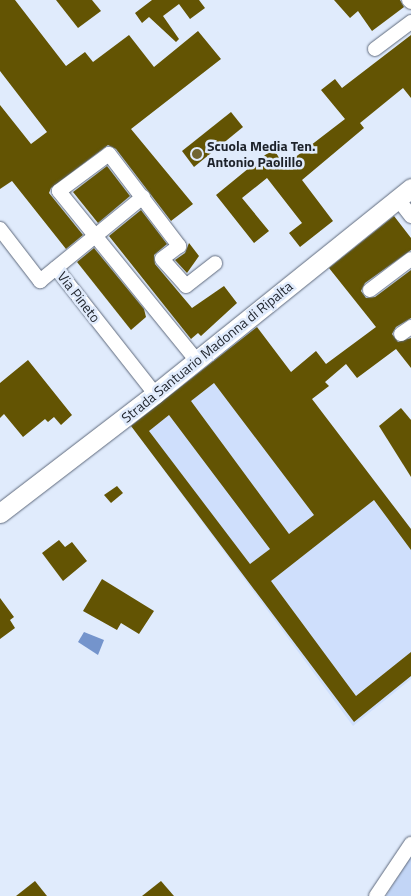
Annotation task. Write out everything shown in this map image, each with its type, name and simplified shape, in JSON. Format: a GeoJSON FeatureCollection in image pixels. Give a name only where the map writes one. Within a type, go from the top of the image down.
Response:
{"type":"FeatureCollection","features":[{"type":"Feature","properties":{"kind":"street"},"geometry":{"type":"LineString","coordinates":[[375,49],[411,22]]}},
{"type":"Feature","properties":{"kind":"street"},"geometry":{"type":"LineString","coordinates":[[197,361],[59,192],[109,154],[179,246],[162,259],[186,286],[215,263]]}},
{"type":"Feature","properties":{"kind":"street"},"geometry":{"type":"LineString","coordinates":[[404,193],[411,216]]}},
{"type":"Feature","properties":{"kind":"street","name":"Strada Santuario Madonna di Ripalta"},"geometry":{"type":"LineString","coordinates":[[0,513],[197,361],[404,193]]}},
{"type":"Feature","properties":{"kind":"street"},"geometry":{"type":"LineString","coordinates":[[56,268],[143,197]]}},
{"type":"Feature","properties":{"kind":"street","name":"Via Pineto"},"geometry":{"type":"LineString","coordinates":[[0,229],[40,281],[56,268],[155,394]]}},
{"type":"Feature","properties":{"kind":"street"},"geometry":{"type":"LineString","coordinates":[[0,249],[19,254]]}},
{"type":"Feature","properties":{"kind":"street"},"geometry":{"type":"LineString","coordinates":[[370,290],[411,260]]}},
{"type":"Feature","properties":{"kind":"street"},"geometry":{"type":"LineString","coordinates":[[376,896],[411,844]]}},
{"type":"Feature","properties":{"kind":"shaded area"},"geometry":{"type":"Polygon","coordinates":[[[255,326],[411,529],[411,679],[353,726],[129,423],[255,326]]]}},
{"type":"Feature","properties":{"kind":"shaded area"},"geometry":{"type":"Polygon","coordinates":[[[411,856],[411,896],[386,896],[411,856]]]}},
{"type":"Feature","properties":{"kind":"water"},"geometry":{"type":"Polygon","coordinates":[[[84,632],[104,640],[98,655],[78,642],[84,632]]]}},
{"type":"Feature","properties":{"kind":"building"},"geometry":{"type":"Polygon","coordinates":[[[0,0],[15,0],[66,66],[85,52],[93,62],[129,35],[154,67],[198,31],[221,59],[131,129],[193,204],[171,221],[116,149],[108,145],[51,188],[49,193],[83,235],[66,249],[12,181],[0,189],[0,105],[31,144],[47,132],[0,71],[0,0]]]}},
{"type":"Feature","properties":{"kind":"building"},"geometry":{"type":"Polygon","coordinates":[[[56,0],[92,0],[101,11],[78,28],[56,0]]]}},
{"type":"Feature","properties":{"kind":"building"},"geometry":{"type":"Polygon","coordinates":[[[152,0],[199,0],[205,8],[190,19],[179,4],[163,16],[179,39],[176,42],[149,17],[142,23],[135,13],[152,0]]]}},
{"type":"Feature","properties":{"kind":"building"},"geometry":{"type":"Polygon","coordinates":[[[334,0],[400,0],[404,7],[372,31],[358,11],[350,18],[334,0]]]}},
{"type":"Feature","properties":{"kind":"building","name":"Scuola Media Ten. Antonio Paolillo"},"geometry":{"type":"Polygon","coordinates":[[[411,35],[411,98],[403,88],[360,123],[364,128],[302,180],[333,221],[300,247],[289,233],[302,223],[267,178],[242,198],[269,231],[254,243],[216,195],[265,155],[274,150],[280,159],[284,156],[289,162],[345,119],[321,90],[335,79],[342,88],[411,35]]]}},
{"type":"Feature","properties":{"kind":"building"},"geometry":{"type":"Polygon","coordinates":[[[231,112],[243,127],[194,167],[182,151],[231,112]]]}},
{"type":"Feature","properties":{"kind":"building"},"geometry":{"type":"Polygon","coordinates":[[[107,166],[130,196],[98,223],[73,192],[107,166]]]}},
{"type":"Feature","properties":{"kind":"building"},"geometry":{"type":"Polygon","coordinates":[[[141,210],[167,244],[154,255],[155,264],[192,308],[224,286],[237,303],[201,336],[198,333],[191,339],[109,236],[141,210]]]}},
{"type":"Feature","properties":{"kind":"building"},"geometry":{"type":"Polygon","coordinates":[[[394,216],[411,238],[411,250],[365,283],[361,291],[366,298],[375,297],[411,270],[411,318],[396,327],[392,334],[398,342],[411,338],[411,368],[396,349],[357,378],[346,364],[325,382],[329,386],[312,399],[411,529],[411,550],[374,500],[271,581],[356,696],[411,652],[411,676],[354,722],[131,426],[257,327],[291,372],[316,351],[326,364],[376,327],[329,268],[394,216]],[[214,383],[191,401],[289,534],[314,515],[214,383]],[[169,415],[149,431],[250,564],[270,549],[169,415]]]}},
{"type":"Feature","properties":{"kind":"building"},"geometry":{"type":"Polygon","coordinates":[[[189,243],[199,256],[187,273],[175,260],[185,253],[189,243]]]}},
{"type":"Feature","properties":{"kind":"building"},"geometry":{"type":"Polygon","coordinates":[[[94,248],[144,309],[146,317],[131,330],[77,262],[94,248]]]}},
{"type":"Feature","properties":{"kind":"building"},"geometry":{"type":"Polygon","coordinates":[[[28,360],[72,415],[61,425],[54,417],[48,422],[45,419],[23,437],[4,414],[0,418],[0,383],[28,360]]]}},
{"type":"Feature","properties":{"kind":"building"},"geometry":{"type":"Polygon","coordinates":[[[401,408],[411,420],[411,477],[379,426],[401,408]]]}},
{"type":"Feature","properties":{"kind":"building"},"geometry":{"type":"Polygon","coordinates":[[[117,486],[123,493],[111,503],[104,495],[117,486]]]}},
{"type":"Feature","properties":{"kind":"building"},"geometry":{"type":"Polygon","coordinates":[[[59,540],[65,547],[72,542],[87,561],[63,581],[42,553],[59,540]]]}},
{"type":"Feature","properties":{"kind":"building"},"geometry":{"type":"Polygon","coordinates":[[[102,579],[154,611],[139,634],[121,623],[117,630],[83,611],[102,579]]]}},
{"type":"Feature","properties":{"kind":"building"},"geometry":{"type":"Polygon","coordinates":[[[0,598],[14,617],[10,620],[15,628],[0,639],[0,598]]]}},
{"type":"Feature","properties":{"kind":"building"},"geometry":{"type":"Polygon","coordinates":[[[35,881],[47,896],[16,896],[35,881]]]}},
{"type":"Feature","properties":{"kind":"building"},"geometry":{"type":"Polygon","coordinates":[[[161,881],[174,896],[142,896],[161,881]]]}},
{"type":"Feature","properties":{"kind":"place","name":"Scuola Media Ten. Antonio Paolillo"},"geometry":{"type":"Point","coordinates":[197,154]}}]}
